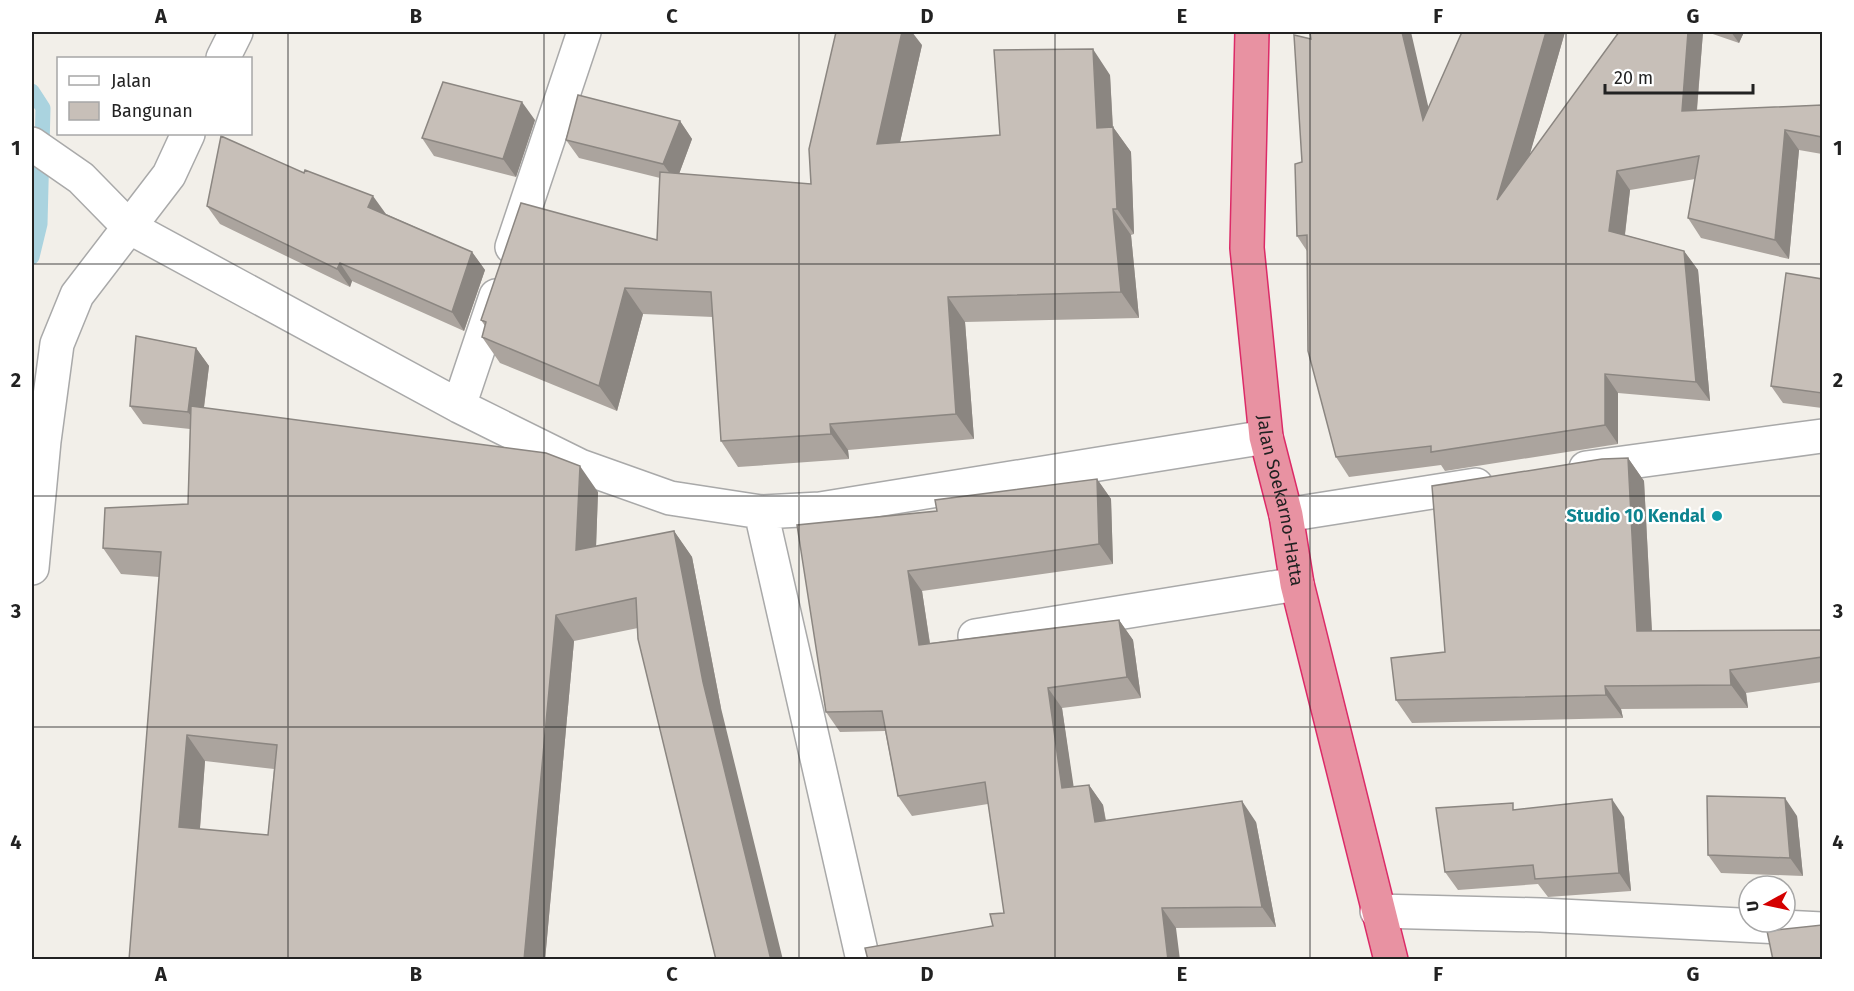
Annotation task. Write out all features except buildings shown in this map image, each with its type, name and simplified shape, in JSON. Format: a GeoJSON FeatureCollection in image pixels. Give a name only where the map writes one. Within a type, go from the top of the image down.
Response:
{"type":"FeatureCollection","features":[{"type":"Feature","properties":{"kind":"highway","name":"Jalan Soekarno-Hatta"},"geometry":{"type":"LineString","coordinates":[[1252,32],[1247,248],[1266,437],[1286,515],[1297,584],[1391,960]]}},
{"type":"Feature","properties":{"kind":"street"},"geometry":{"type":"LineString","coordinates":[[224,57],[236,32]]}},
{"type":"Feature","properties":{"kind":"street"},"geometry":{"type":"LineString","coordinates":[[459,405],[584,32]]}},
{"type":"Feature","properties":{"kind":"street"},"geometry":{"type":"LineString","coordinates":[[32,568],[44,441],[57,344],[77,295],[169,175],[188,135]]}},
{"type":"Feature","properties":{"kind":"street"},"geometry":{"type":"LineString","coordinates":[[32,144],[81,178],[129,226],[459,405],[580,466],[670,498],[761,512],[820,509],[1266,437]]}},
{"type":"Feature","properties":{"kind":"street"},"geometry":{"type":"LineString","coordinates":[[1556,473],[1822,436]]}},
{"type":"Feature","properties":{"kind":"street"},"geometry":{"type":"LineString","coordinates":[[1286,515],[1509,480]]}},
{"type":"Feature","properties":{"kind":"street"},"geometry":{"type":"LineString","coordinates":[[761,512],[863,960]]}},
{"type":"Feature","properties":{"kind":"street"},"geometry":{"type":"LineString","coordinates":[[975,636],[1297,584]]}},
{"type":"Feature","properties":{"kind":"street"},"geometry":{"type":"LineString","coordinates":[[1377,911],[1541,915],[1822,929]]}},
{"type":"Feature","properties":{"kind":"waterway"},"geometry":{"type":"LineString","coordinates":[[32,91],[43,108],[40,224],[32,257]]}},
{"type":"Feature","properties":{"kind":"place","name":"Studio 10 Kendal"},"geometry":{"type":"Point","coordinates":[1717,516]}}]}
